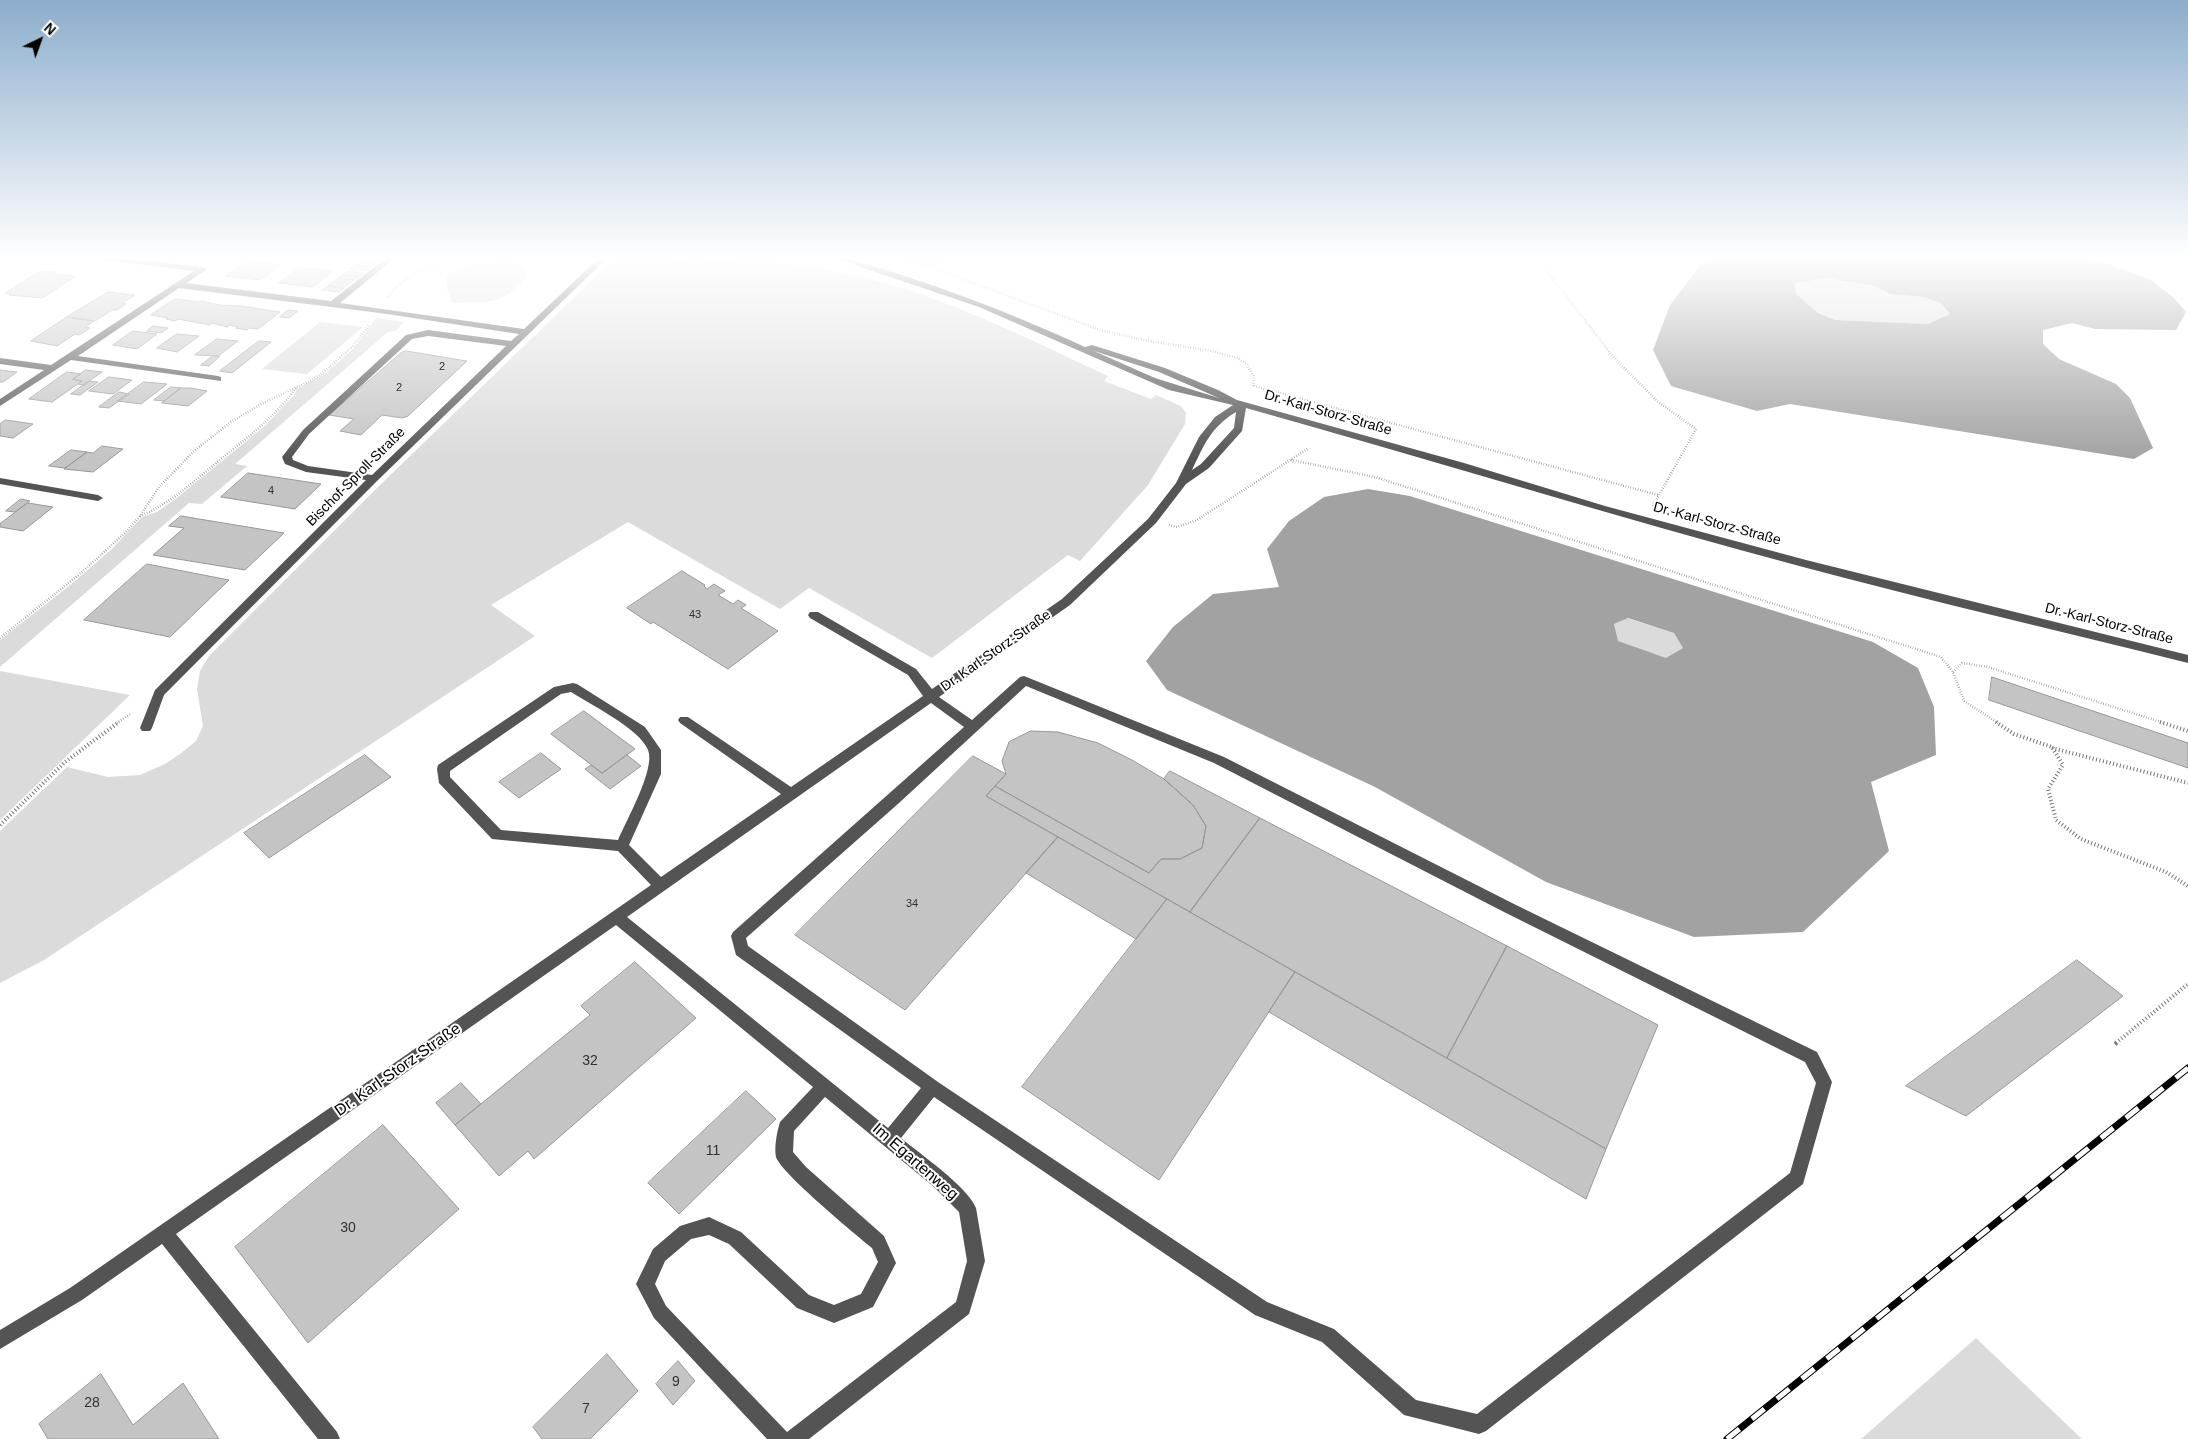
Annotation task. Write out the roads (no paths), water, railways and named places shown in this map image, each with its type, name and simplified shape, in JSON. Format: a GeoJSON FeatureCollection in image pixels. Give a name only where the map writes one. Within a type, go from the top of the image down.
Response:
{"type":"FeatureCollection","features":[{"type":"Feature","properties":{"kind":"street"},"geometry":{"type":"LineString","coordinates":[[0,403],[117,325]]}},
{"type":"Feature","properties":{"kind":"street"},"geometry":{"type":"LineString","coordinates":[[480,325],[525,332]]}},
{"type":"Feature","properties":{"kind":"street","name":"Bischof-Sproll-Straße"},"geometry":{"type":"LineString","coordinates":[[146,728],[159,693],[374,478],[532,325]]}},
{"type":"Feature","properties":{"kind":"street"},"geometry":{"type":"LineString","coordinates":[[1026,325],[1174,390],[1212,400],[1242,404]]}},
{"type":"Feature","properties":{"kind":"street"},"geometry":{"type":"LineString","coordinates":[[374,478],[306,469],[289,462],[287,457],[306,432],[409,337],[428,333],[512,344]]}},
{"type":"Feature","properties":{"kind":"street"},"geometry":{"type":"LineString","coordinates":[[1065,341],[1126,357],[1186,378],[1242,404]]}},
{"type":"Feature","properties":{"kind":"street"},"geometry":{"type":"LineString","coordinates":[[68,357],[218,379]]}},
{"type":"Feature","properties":{"kind":"street"},"geometry":{"type":"LineString","coordinates":[[0,360],[53,368]]}},
{"type":"Feature","properties":{"kind":"street","name":"Dr. Karl-Storz-Straße"},"geometry":{"type":"LineString","coordinates":[[1181,484],[1205,466],[1239,429],[1242,404]]}},
{"type":"Feature","properties":{"kind":"street","name":"Dr. Karl-Storz-Straße"},"geometry":{"type":"LineString","coordinates":[[0,1340],[76,1294],[1066,602],[1152,522],[1181,484],[1202,439],[1218,419],[1242,404]]}},
{"type":"Feature","properties":{"kind":"street","name":"Dr.-Karl-Storz-Straße"},"geometry":{"type":"LineString","coordinates":[[1242,404],[1806,564],[2188,659]]}},
{"type":"Feature","properties":{"kind":"street"},"geometry":{"type":"LineString","coordinates":[[0,482],[98,498]]}},
{"type":"Feature","properties":{"kind":"street"},"geometry":{"type":"LineString","coordinates":[[814,615],[912,672],[931,697],[973,727]]}},
{"type":"Feature","properties":{"kind":"street"},"geometry":{"type":"LineString","coordinates":[[1024,680],[1219,760],[1511,909],[1811,1057],[1824,1082],[1797,1178],[1479,1424],[1411,1408],[1328,1335],[1261,1310],[932,1087],[741,950],[738,936],[894,799],[1024,680]]}},
{"type":"Feature","properties":{"kind":"street"},"geometry":{"type":"LineString","coordinates":[[622,846],[654,774],[655,750],[642,730],[573,687],[558,690],[443,769],[444,779],[497,835],[622,846],[661,886]]}},
{"type":"Feature","properties":{"kind":"street"},"geometry":{"type":"LineString","coordinates":[[684,720],[791,794]]}},
{"type":"Feature","properties":{"kind":"street","name":"Im Egartenweg"},"geometry":{"type":"LineString","coordinates":[[617,917],[940,1180],[967,1208],[976,1261],[963,1308],[793,1439]]}},
{"type":"Feature","properties":{"kind":"street"},"geometry":{"type":"LineString","coordinates":[[780,1439],[660,1312],[645,1284],[659,1255],[686,1232],[709,1226],[735,1238],[803,1302],[834,1314],[867,1301],[887,1263],[878,1242],[814,1186],[784,1155],[786,1128],[824,1086]]}},
{"type":"Feature","properties":{"kind":"street"},"geometry":{"type":"LineString","coordinates":[[890,1140],[932,1087]]}},
{"type":"Feature","properties":{"kind":"street"},"geometry":{"type":"LineString","coordinates":[[164,1233],[330,1439]]}},
{"type":"Feature","properties":{"kind":"railway"},"geometry":{"type":"LineString","coordinates":[[1727,1439],[2188,1068]]}}]}
